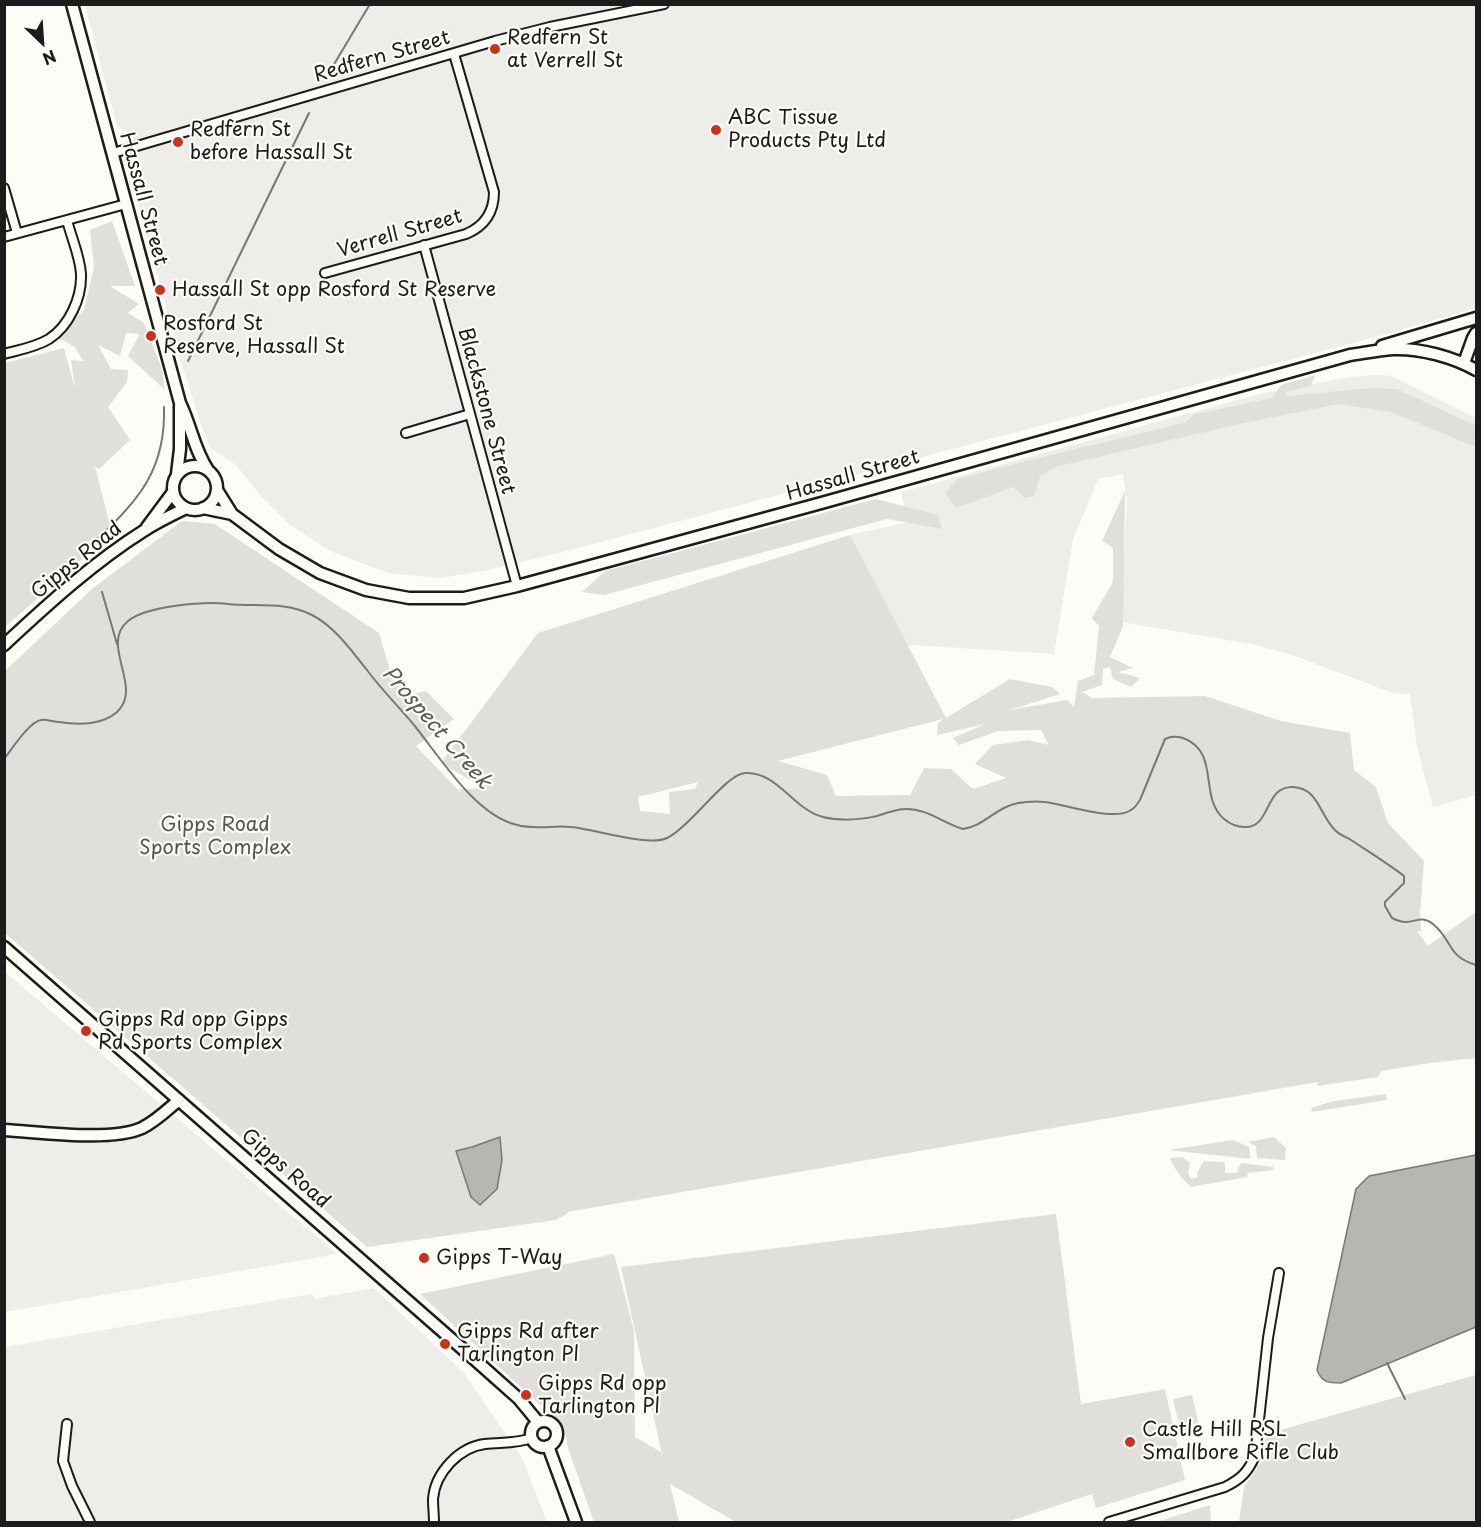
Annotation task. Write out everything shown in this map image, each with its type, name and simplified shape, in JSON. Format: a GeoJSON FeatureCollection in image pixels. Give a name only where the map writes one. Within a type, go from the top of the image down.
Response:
{"type":"FeatureCollection","features":[{"type":"Feature","properties":{"kind":"main road","name":"Hassall Street"},"geometry":{"type":"LineString","coordinates":[[72,4],[180,403],[188,418],[200,458],[208,470]]}},
{"type":"Feature","properties":{"kind":"main road"},"geometry":{"type":"LineString","coordinates":[[1350,355],[1476,318]]}},
{"type":"Feature","properties":{"kind":"main road"},"geometry":{"type":"LineString","coordinates":[[1464,363],[1476,333]]}},
{"type":"Feature","properties":{"kind":"main road","name":"Hassall Street"},"geometry":{"type":"LineString","coordinates":[[217,490],[231,514],[279,549],[320,573],[366,590],[409,598],[464,598],[517,586],[825,502],[1350,355],[1394,349],[1430,354],[1464,363],[1476,370]]}},
{"type":"Feature","properties":{"kind":"main road","name":"Hassall Street"},"geometry":{"type":"LineString","coordinates":[[177,474],[180,449],[180,403]]}},
{"type":"Feature","properties":{"kind":"main road"},"geometry":{"type":"LineString","coordinates":[[191,466],[199,466],[208,470],[214,476],[217,490],[213,500],[203,508],[186,508],[175,499],[173,492],[172,485],[177,474],[191,466]]}},
{"type":"Feature","properties":{"kind":"main road","name":"Gipps Road"},"geometry":{"type":"LineString","coordinates":[[145,530],[173,492]]}},
{"type":"Feature","properties":{"kind":"main road","name":"Gipps Road"},"geometry":{"type":"LineString","coordinates":[[4,645],[69,588],[145,530],[186,508]]}},
{"type":"Feature","properties":{"kind":"main road","name":"Hassall Street"},"geometry":{"type":"LineString","coordinates":[[203,508],[231,514]]}},
{"type":"Feature","properties":{"kind":"main road","name":"Gipps Road"},"geometry":{"type":"LineString","coordinates":[[4,947],[519,1399],[538,1422]]}},
{"type":"Feature","properties":{"kind":"main road"},"geometry":{"type":"LineString","coordinates":[[4,1130],[105,1135],[127,1133],[154,1121],[179,1100]]}},
{"type":"Feature","properties":{"kind":"main road"},"geometry":{"type":"LineString","coordinates":[[538,1422],[550,1422],[555,1426],[556,1439],[548,1446],[540,1446],[531,1438],[532,1427],[538,1422]]}},
{"type":"Feature","properties":{"kind":"main road"},"geometry":{"type":"LineString","coordinates":[[548,1446],[576,1522]]}},
{"type":"Feature","properties":{"kind":"street","name":"Redfern Street"},"geometry":{"type":"LineString","coordinates":[[112,153],[550,27],[604,18],[664,4]]}},
{"type":"Feature","properties":{"kind":"street","name":"Verrell Street"},"geometry":{"type":"LineString","coordinates":[[325,273],[476,230],[488,217],[494,202],[494,192],[454,54]]}},
{"type":"Feature","properties":{"kind":"street"},"geometry":{"type":"LineString","coordinates":[[4,188],[17,233]]}},
{"type":"Feature","properties":{"kind":"street"},"geometry":{"type":"LineString","coordinates":[[4,237],[126,204]]}},
{"type":"Feature","properties":{"kind":"street"},"geometry":{"type":"LineString","coordinates":[[4,354],[35,346],[50,338],[63,326],[75,306],[81,288],[81,272],[67,220]]}},
{"type":"Feature","properties":{"kind":"street","name":"Blackstone Street"},"geometry":{"type":"LineString","coordinates":[[424,245],[517,586]]}},
{"type":"Feature","properties":{"kind":"street"},"geometry":{"type":"LineString","coordinates":[[406,433],[470,414]]}},
{"type":"Feature","properties":{"kind":"street"},"geometry":{"type":"LineString","coordinates":[[1109,1522],[1225,1486],[1239,1480],[1248,1470],[1255,1456],[1268,1338],[1279,1273]]}},
{"type":"Feature","properties":{"kind":"street"},"geometry":{"type":"LineString","coordinates":[[67,1424],[63,1461],[72,1486],[90,1522]]}},
{"type":"Feature","properties":{"kind":"street"},"geometry":{"type":"LineString","coordinates":[[434,1522],[433,1497],[439,1478],[450,1463],[467,1449],[482,1444],[523,1441],[531,1438]]}},
{"type":"Feature","properties":{"kind":"shaded area"},"geometry":{"type":"Polygon","coordinates":[[[85,5],[1476,5],[1476,308],[1387,334],[559,553],[484,571],[440,578],[388,573],[330,551],[289,524],[263,498],[235,464],[211,449],[180,359],[129,168],[134,159],[131,134],[117,126],[85,5]]]}},
{"type":"Feature","properties":{"kind":"shaded area"},"geometry":{"type":"Polygon","coordinates":[[[1391,376],[1476,418],[1476,795],[1433,807],[1417,747],[1410,694],[1393,693],[1292,655],[1257,645],[1121,622],[1127,499],[1123,474],[1098,479],[1073,539],[1054,654],[914,645],[863,648],[850,535],[908,522],[901,492],[1260,394],[1349,377],[1391,376]]]}},
{"type":"Feature","properties":{"kind":"shaded area"},"geometry":{"type":"Polygon","coordinates":[[[5,972],[337,1254],[5,1312],[5,972]]]}},
{"type":"Feature","properties":{"kind":"shaded area"},"geometry":{"type":"Polygon","coordinates":[[[500,1137],[502,1160],[497,1189],[480,1205],[471,1197],[456,1151],[500,1137]]]}},
{"type":"Feature","properties":{"kind":"shaded area"},"geometry":{"type":"Polygon","coordinates":[[[1476,1155],[1476,1327],[1341,1383],[1324,1380],[1317,1370],[1356,1189],[1369,1176],[1476,1155]]]}},
{"type":"Feature","properties":{"kind":"shaded area"},"geometry":{"type":"Polygon","coordinates":[[[374,1288],[463,1372],[522,1458],[547,1522],[5,1522],[5,1347],[312,1294],[314,1299],[374,1288]]]}},
{"type":"Feature","properties":{"kind":"green space"},"geometry":{"type":"Polygon","coordinates":[[[112,221],[135,286],[110,286],[139,304],[128,313],[144,323],[163,372],[164,389],[128,356],[140,334],[126,333],[120,356],[98,345],[111,369],[128,370],[127,382],[108,407],[130,440],[99,469],[95,467],[112,533],[5,627],[5,363],[64,348],[75,389],[71,360],[83,361],[75,347],[57,337],[84,310],[94,267],[90,230],[112,221]]]}},
{"type":"Feature","properties":{"kind":"green space"},"geometry":{"type":"Polygon","coordinates":[[[1315,375],[1311,386],[1284,392],[1288,396],[1371,388],[1397,389],[1476,426],[1476,447],[1391,412],[1338,404],[1239,424],[1055,467],[1040,476],[1034,496],[1025,498],[1013,487],[956,508],[945,493],[958,479],[1184,423],[1195,414],[1272,398],[1281,385],[1315,375]]]}},
{"type":"Feature","properties":{"kind":"green space","name":"Gipps Road Sports Complex"},"geometry":{"type":"Polygon","coordinates":[[[1125,491],[1123,626],[1110,657],[1133,668],[1118,672],[1140,678],[1131,687],[1113,679],[1110,667],[1103,669],[1102,685],[1082,692],[1092,698],[1205,696],[1281,721],[1350,733],[1354,770],[1376,787],[1388,823],[1424,861],[1421,931],[1417,931],[1428,946],[1476,912],[1476,1058],[1381,1071],[1378,1077],[1317,1086],[1318,1082],[567,1212],[556,1220],[367,1247],[5,933],[5,671],[92,589],[182,521],[215,524],[379,633],[390,670],[413,694],[426,691],[454,719],[416,746],[461,793],[460,789],[484,788],[441,763],[538,633],[850,535],[946,718],[1010,679],[1052,687],[1060,694],[1010,710],[1067,700],[1074,707],[1078,681],[1094,675],[1099,626],[1092,618],[1113,582],[1113,548],[1102,541],[1125,491]],[[943,719],[778,761],[827,775],[836,796],[910,795],[924,768],[951,769],[973,789],[1006,778],[975,764],[993,745],[1028,740],[1049,745],[1041,730],[998,731],[959,745],[953,738],[985,724],[937,735],[938,723],[943,719]],[[698,782],[638,797],[640,811],[670,814],[669,792],[695,789],[698,782]]]}},
{"type":"Feature","properties":{"kind":"green space"},"geometry":{"type":"Polygon","coordinates":[[[876,499],[938,515],[942,529],[887,519],[604,595],[582,592],[605,571],[876,499]]]}},
{"type":"Feature","properties":{"kind":"green space"},"geometry":{"type":"Polygon","coordinates":[[[1386,1094],[1387,1100],[1312,1112],[1311,1108],[1334,1101],[1386,1094]]]}},
{"type":"Feature","properties":{"kind":"green space"},"geometry":{"type":"Polygon","coordinates":[[[1274,1137],[1286,1148],[1285,1160],[1257,1158],[1256,1146],[1248,1142],[1274,1137]]]}},
{"type":"Feature","properties":{"kind":"green space"},"geometry":{"type":"Polygon","coordinates":[[[1233,1140],[1249,1147],[1250,1159],[1169,1150],[1233,1140]]]}},
{"type":"Feature","properties":{"kind":"green space"},"geometry":{"type":"Polygon","coordinates":[[[1182,1157],[1190,1163],[1188,1173],[1191,1179],[1198,1177],[1197,1173],[1204,1161],[1225,1162],[1225,1173],[1236,1173],[1241,1163],[1273,1167],[1273,1170],[1248,1173],[1247,1177],[1191,1187],[1170,1158],[1182,1157]]]}},
{"type":"Feature","properties":{"kind":"green space"},"geometry":{"type":"Polygon","coordinates":[[[1056,1214],[1081,1404],[1165,1389],[1185,1480],[1096,1508],[1092,1494],[1007,1522],[736,1522],[670,1484],[679,1522],[594,1522],[568,1448],[564,1427],[420,1294],[614,1254],[634,1331],[635,1437],[661,1452],[663,1459],[621,1267],[1056,1214]]]}},
{"type":"Feature","properties":{"kind":"green space"},"geometry":{"type":"Polygon","coordinates":[[[1476,1375],[1476,1522],[1239,1522],[1244,1487],[1262,1461],[1266,1434],[1476,1375]]]}},
{"type":"Feature","properties":{"kind":"green space"},"geometry":{"type":"Polygon","coordinates":[[[1192,1395],[1201,1433],[1182,1438],[1173,1399],[1192,1395]]]}},
{"type":"Feature","properties":{"kind":"green space"},"geometry":{"type":"Polygon","coordinates":[[[1210,1505],[1211,1522],[1156,1522],[1210,1505]]]}},
{"type":"Feature","properties":{"kind":"waterway"},"geometry":{"type":"LineString","coordinates":[[330,71],[370,4]]}},
{"type":"Feature","properties":{"kind":"waterway"},"geometry":{"type":"LineString","coordinates":[[188,361],[309,113]]}},
{"type":"Feature","properties":{"kind":"waterway"},"geometry":{"type":"LineString","coordinates":[[98,538],[126,510],[148,481],[160,447],[164,407]]}},
{"type":"Feature","properties":{"kind":"waterway"},"geometry":{"type":"LineString","coordinates":[[102,592],[117,644]]}},
{"type":"Feature","properties":{"kind":"waterway","name":"Prospect Creek"},"geometry":{"type":"LineString","coordinates":[[4,759],[36,722],[43,720],[74,724],[90,723],[117,712],[124,702],[126,691],[119,654],[120,631],[128,621],[137,616],[161,608],[191,604],[281,606],[312,615],[335,632],[473,797],[487,810],[517,825],[581,828],[634,839],[667,838],[687,823],[728,782],[745,773],[767,778],[813,813],[836,819],[864,818],[906,809],[928,814],[963,829],[1009,806],[1035,802],[1053,803],[1101,813],[1123,813],[1136,806],[1140,800],[1165,739],[1178,737],[1195,745],[1202,753],[1212,799],[1216,810],[1226,821],[1239,826],[1253,826],[1264,815],[1272,799],[1284,788],[1293,787],[1308,792],[1338,832],[1404,876],[1404,883],[1385,902],[1392,918],[1404,922],[1422,919],[1429,921],[1439,930],[1459,957],[1476,965]]}},
{"type":"Feature","properties":{"kind":"waterway"},"geometry":{"type":"LineString","coordinates":[[1387,1363],[1405,1399]]}},
{"type":"Feature","properties":{"kind":"place","name":"Redfern St at Verrell St"},"geometry":{"type":"Point","coordinates":[495,49]}},
{"type":"Feature","properties":{"kind":"place","name":"ABC Tissue Products Pty Ltd"},"geometry":{"type":"Point","coordinates":[716,130]}},
{"type":"Feature","properties":{"kind":"place","name":"Redfern St before Hassall St"},"geometry":{"type":"Point","coordinates":[178,142]}},
{"type":"Feature","properties":{"kind":"place","name":"Hassall St opp Rosford St Reserve"},"geometry":{"type":"Point","coordinates":[160,290]}},
{"type":"Feature","properties":{"kind":"place","name":"Rosford St Reserve, Hassall St"},"geometry":{"type":"Point","coordinates":[151,336]}},
{"type":"Feature","properties":{"kind":"place","name":"Gipps Rd opp Gipps Rd Sports Complex"},"geometry":{"type":"Point","coordinates":[86,1031]}},
{"type":"Feature","properties":{"kind":"place","name":"Gipps T-Way"},"geometry":{"type":"Point","coordinates":[424,1258]}},
{"type":"Feature","properties":{"kind":"place","name":"Gipps Rd after Tarlington Pl"},"geometry":{"type":"Point","coordinates":[445,1344]}},
{"type":"Feature","properties":{"kind":"place","name":"Gipps Rd opp Tarlington Pl"},"geometry":{"type":"Point","coordinates":[526,1395]}},
{"type":"Feature","properties":{"kind":"place","name":"Castle Hill RSL Smallbore Rifle Club"},"geometry":{"type":"Point","coordinates":[1130,1442]}}]}
